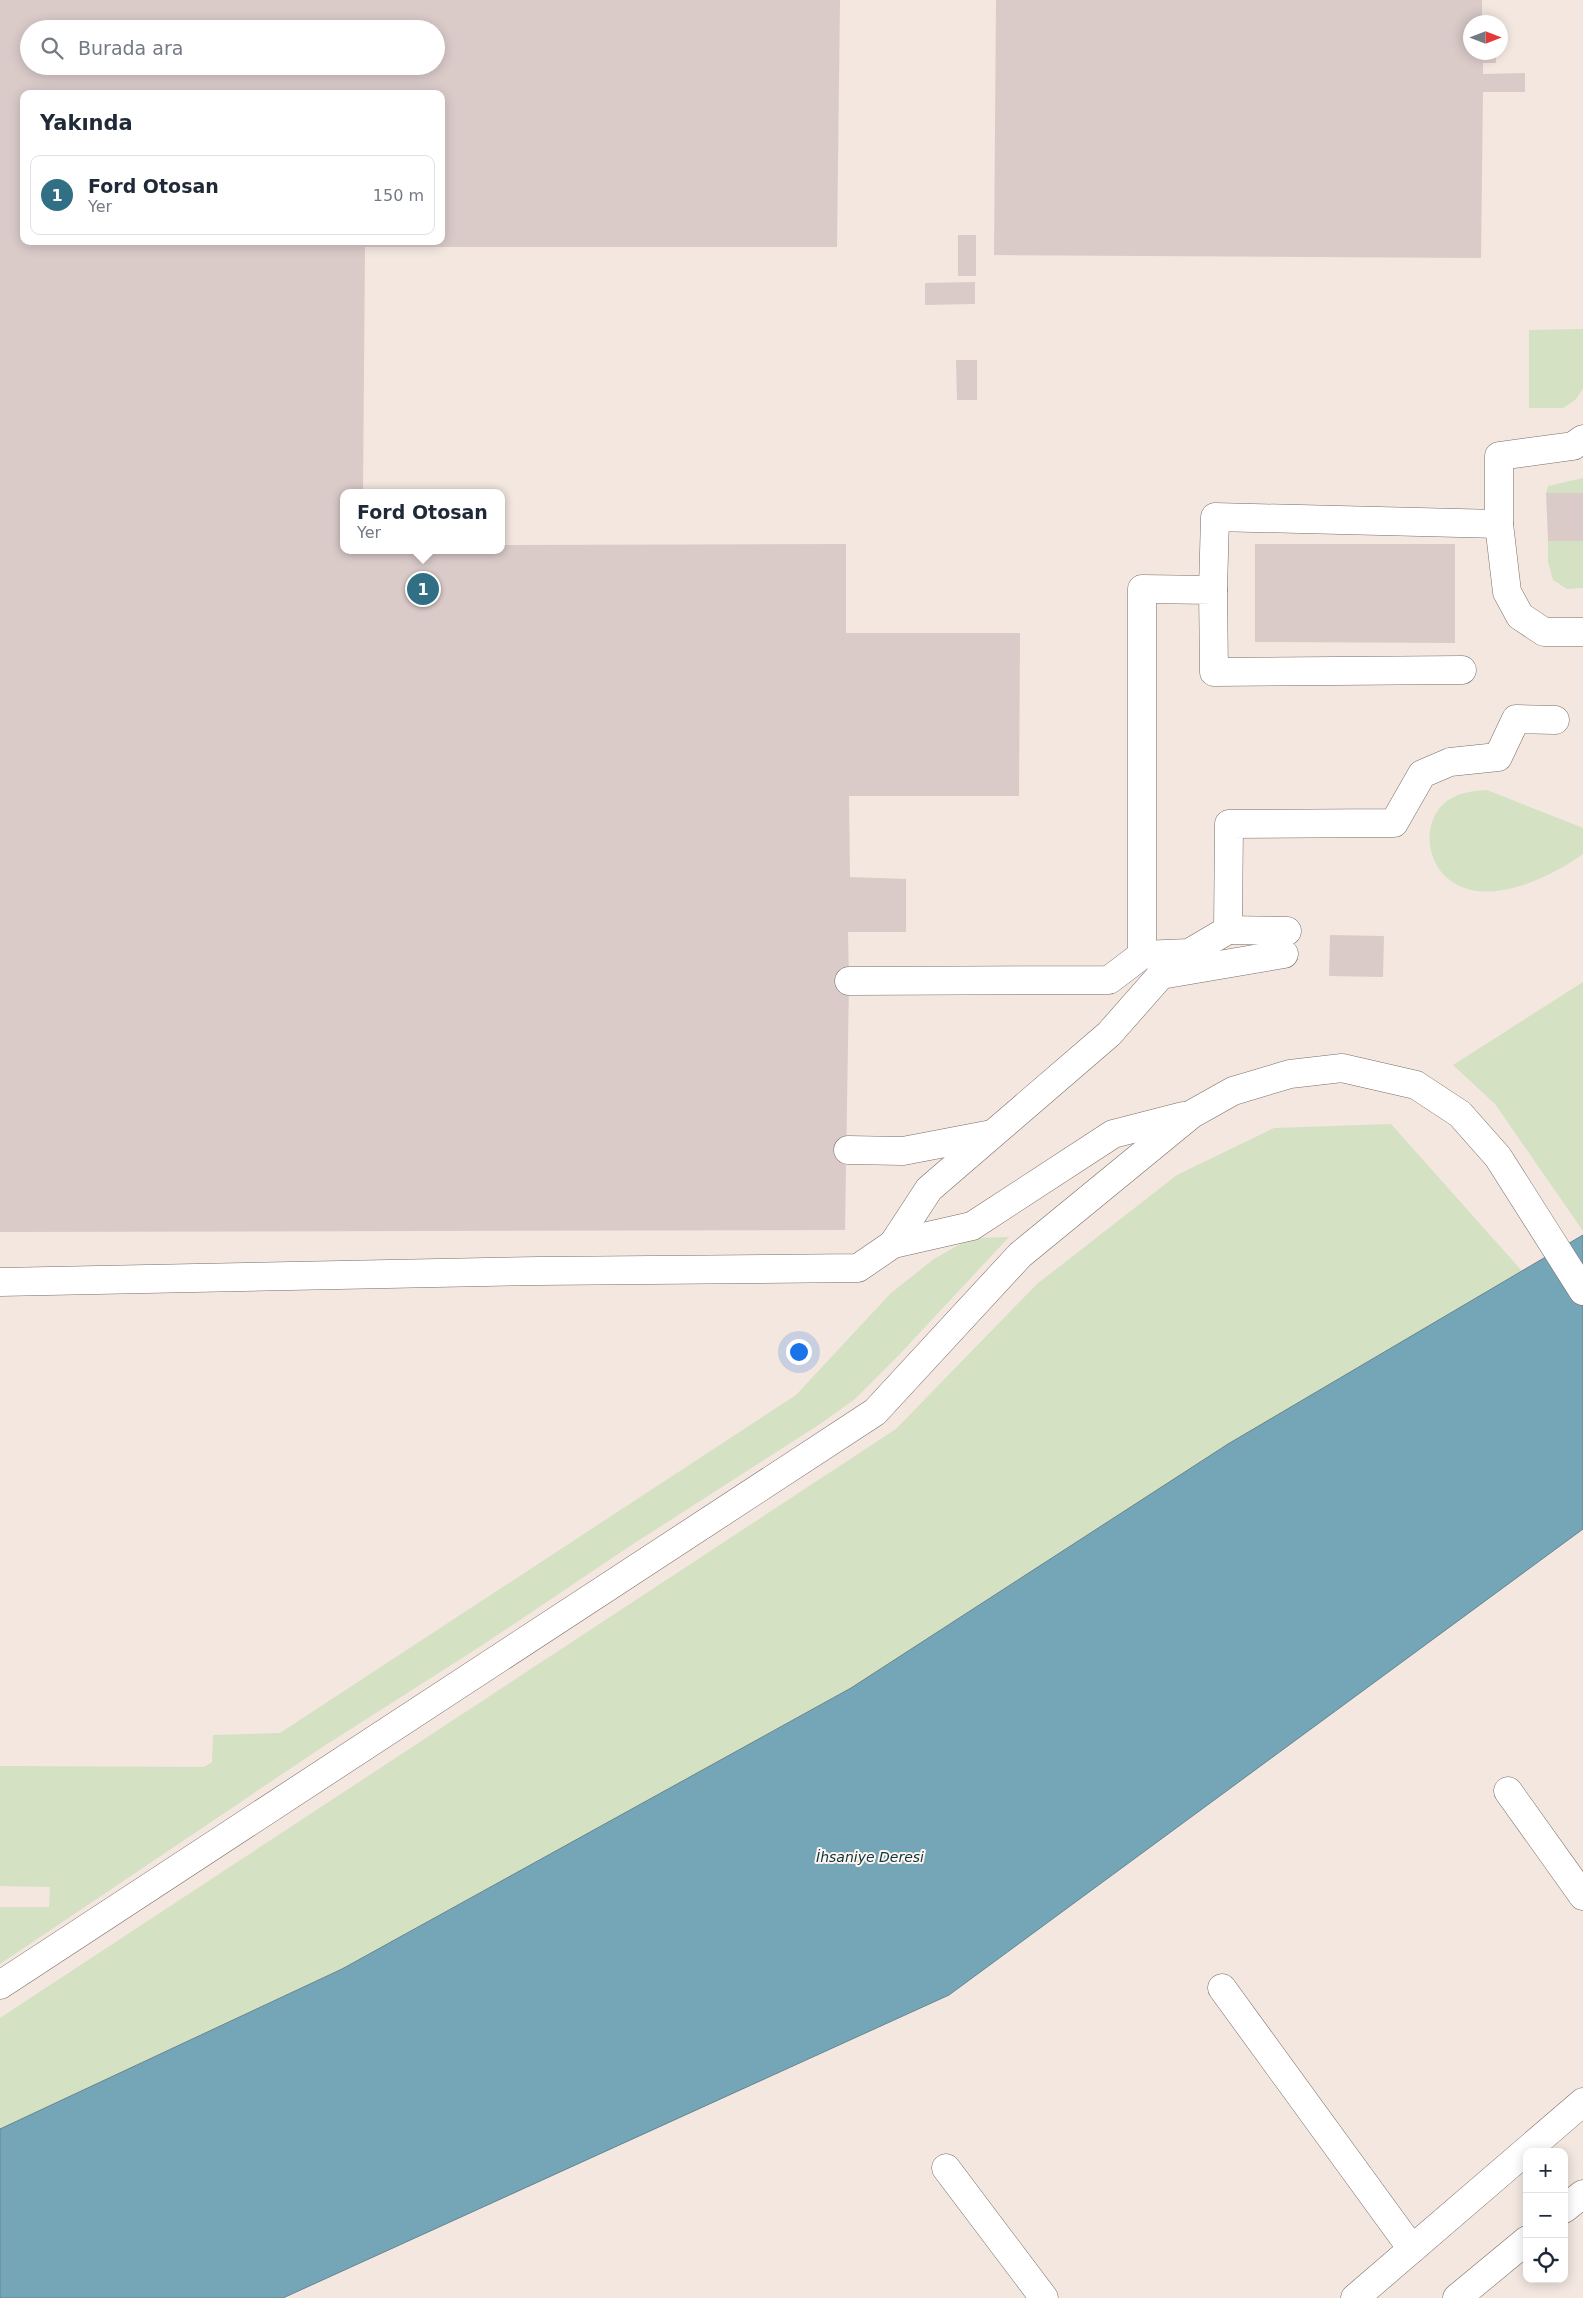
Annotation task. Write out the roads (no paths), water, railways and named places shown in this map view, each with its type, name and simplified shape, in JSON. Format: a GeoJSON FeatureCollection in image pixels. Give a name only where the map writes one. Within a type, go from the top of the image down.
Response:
{"type":"FeatureCollection","features":[{"type":"Feature","properties":{"kind":"street"},"geometry":{"type":"LineString","coordinates":[[1583,439],[1573,446],[1499,456],[1499,524],[1506,592],[1520,616],[1544,632],[1583,632]]}},
{"type":"Feature","properties":{"kind":"street"},"geometry":{"type":"LineString","coordinates":[[1462,670],[1214,672],[1213,590],[1215,517],[1499,524]]}},
{"type":"Feature","properties":{"kind":"street"},"geometry":{"type":"LineString","coordinates":[[1142,955],[1142,589],[1213,590]]}},
{"type":"Feature","properties":{"kind":"street"},"geometry":{"type":"LineString","coordinates":[[1228,930],[1229,824],[1394,823],[1422,774],[1450,762],[1498,757],[1516,719],[1555,720]]}},
{"type":"Feature","properties":{"kind":"street"},"geometry":{"type":"LineString","coordinates":[[850,981],[1109,980],[1142,955],[1189,953],[1228,930],[1286,942],[1161,975],[1109,1034],[929,1189],[893,1244]]}},
{"type":"Feature","properties":{"kind":"street"},"geometry":{"type":"LineString","coordinates":[[0,1985],[875,1412],[1020,1254],[1192,1114],[1233,1091],[1290,1074],[1342,1068],[1416,1085],[1460,1114],[1498,1157],[1583,1291]]}},
{"type":"Feature","properties":{"kind":"street"},"geometry":{"type":"LineString","coordinates":[[0,1282],[858,1268],[893,1244],[972,1226],[1113,1134],[1192,1114]]}},
{"type":"Feature","properties":{"kind":"street"},"geometry":{"type":"LineString","coordinates":[[848,1150],[903,1151],[994,1134]]}},
{"type":"Feature","properties":{"kind":"street"},"geometry":{"type":"LineString","coordinates":[[1508,1790],[1583,1896]]}},
{"type":"Feature","properties":{"kind":"street"},"geometry":{"type":"LineString","coordinates":[[1222,1988],[1412,2248]]}},
{"type":"Feature","properties":{"kind":"street"},"geometry":{"type":"LineString","coordinates":[[1355,2298],[1583,2102]]}},
{"type":"Feature","properties":{"kind":"street"},"geometry":{"type":"LineString","coordinates":[[946,2168],[1044,2298]]}},
{"type":"Feature","properties":{"kind":"street"},"geometry":{"type":"LineString","coordinates":[[1568,2206],[1583,2194]]}},
{"type":"Feature","properties":{"kind":"street"},"geometry":{"type":"LineString","coordinates":[[1457,2298],[1523,2243]]}},
{"type":"Feature","properties":{"kind":"water","name":"İhsaniye Deresi"},"geometry":{"type":"Polygon","coordinates":[[[1583,1235],[1583,1529],[949,1995],[283,2298],[0,2298],[0,2129],[342,1969],[851,1688],[1228,1444],[1583,1235]]]}},
{"type":"Feature","properties":{"kind":"place","name":"Ford Otosan"},"geometry":{"type":"Point","coordinates":[423,589]}}]}
